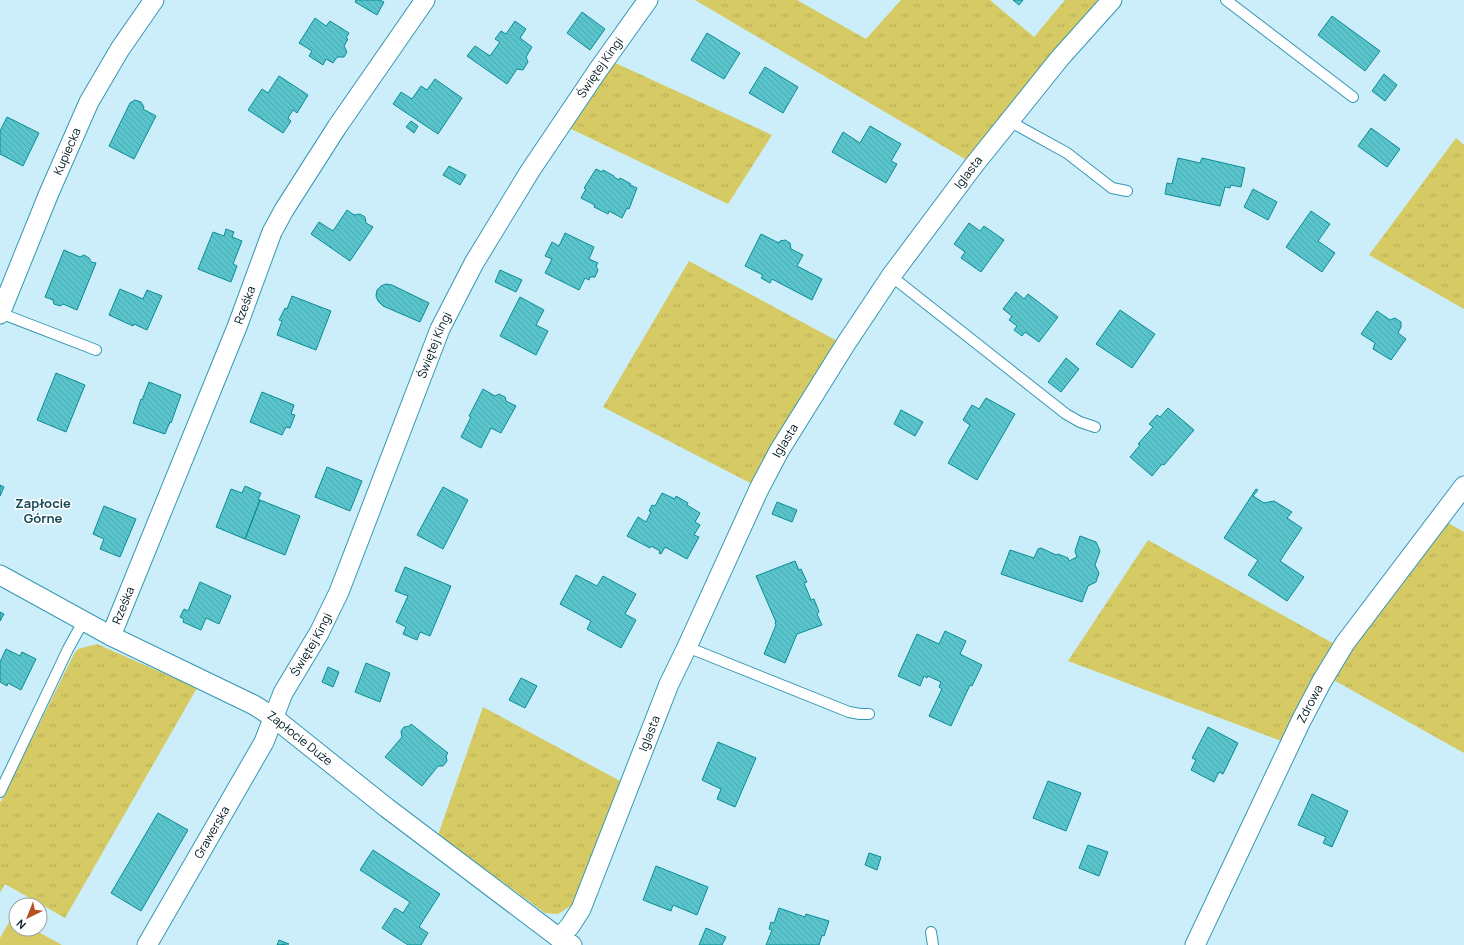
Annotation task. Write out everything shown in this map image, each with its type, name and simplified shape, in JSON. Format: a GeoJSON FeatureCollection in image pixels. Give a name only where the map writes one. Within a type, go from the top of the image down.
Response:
{"type":"FeatureCollection","features":[{"type":"Feature","properties":{"kind":"street","name":"Kupiecka"},"geometry":{"type":"LineString","coordinates":[[0,314],[49,193],[89,102],[120,49],[154,0]]}},
{"type":"Feature","properties":{"kind":"street","name":"Rześka"},"geometry":{"type":"LineString","coordinates":[[111,636],[237,327],[272,232],[284,210],[337,127],[425,0]]}},
{"type":"Feature","properties":{"kind":"street","name":"Świętej Kingi"},"geometry":{"type":"LineString","coordinates":[[273,717],[283,693],[319,633],[339,592],[440,329],[474,264],[530,171],[598,70],[648,0]]}},
{"type":"Feature","properties":{"kind":"street","name":"Iglasta"},"geometry":{"type":"LineString","coordinates":[[565,941],[570,926],[581,909],[669,684],[758,489],[779,452],[845,346],[891,276],[1009,121],[1060,58],[1112,0]]}},
{"type":"Feature","properties":{"kind":"street","name":"Zdrowa"},"geometry":{"type":"LineString","coordinates":[[1195,945],[1301,721],[1322,681],[1345,643],[1464,486]]}},
{"type":"Feature","properties":{"kind":"street","name":"Zapłocie Duże"},"geometry":{"type":"LineString","coordinates":[[0,575],[111,636],[254,704],[273,717],[387,808],[565,941]]}},
{"type":"Feature","properties":{"kind":"street","name":"Grawerska"},"geometry":{"type":"LineString","coordinates":[[147,945],[264,742],[273,717]]}},
{"type":"Feature","properties":{"kind":"lane"},"geometry":{"type":"LineString","coordinates":[[1226,0],[1353,98]]}},
{"type":"Feature","properties":{"kind":"lane"},"geometry":{"type":"LineString","coordinates":[[1009,121],[1067,153],[1112,188],[1127,191]]}},
{"type":"Feature","properties":{"kind":"lane"},"geometry":{"type":"LineString","coordinates":[[891,276],[1066,414],[1080,422],[1095,427]]}},
{"type":"Feature","properties":{"kind":"lane"},"geometry":{"type":"LineString","coordinates":[[0,314],[96,350]]}},
{"type":"Feature","properties":{"kind":"lane"},"geometry":{"type":"LineString","coordinates":[[0,792],[68,649],[84,620]]}},
{"type":"Feature","properties":{"kind":"lane"},"geometry":{"type":"LineString","coordinates":[[687,647],[849,712],[869,714]]}},
{"type":"Feature","properties":{"kind":"lane"},"geometry":{"type":"LineString","coordinates":[[931,932],[933,945]]}},
{"type":"Feature","properties":{"kind":"green space"},"geometry":{"type":"Polygon","coordinates":[[[695,0],[797,0],[866,39],[901,0],[990,0],[1034,37],[1065,0],[1104,0],[970,162],[695,0]]]}},
{"type":"Feature","properties":{"kind":"green space"},"geometry":{"type":"Polygon","coordinates":[[[611,61],[772,135],[728,204],[567,127],[611,61]]]}},
{"type":"Feature","properties":{"kind":"green space"},"geometry":{"type":"Polygon","coordinates":[[[1456,138],[1464,145],[1464,309],[1369,255],[1456,138]]]}},
{"type":"Feature","properties":{"kind":"green space"},"geometry":{"type":"Polygon","coordinates":[[[689,261],[841,343],[754,485],[603,407],[689,261]]]}},
{"type":"Feature","properties":{"kind":"green space"},"geometry":{"type":"Polygon","coordinates":[[[1445,521],[1464,532],[1464,753],[1330,678],[1445,521]]]}},
{"type":"Feature","properties":{"kind":"green space"},"geometry":{"type":"Polygon","coordinates":[[[1148,540],[1338,646],[1284,742],[1068,661],[1148,540]]]}},
{"type":"Feature","properties":{"kind":"green space"},"geometry":{"type":"Polygon","coordinates":[[[97,644],[197,688],[65,918],[48,908],[48,897],[28,897],[5,884],[0,893],[0,803],[74,654],[78,649],[97,644]]]}},
{"type":"Feature","properties":{"kind":"green space"},"geometry":{"type":"Polygon","coordinates":[[[483,707],[622,782],[572,905],[558,914],[545,913],[438,835],[483,707]]]}},
{"type":"Feature","properties":{"kind":"green space"},"geometry":{"type":"Polygon","coordinates":[[[8,924],[8,937],[48,937],[62,945],[0,945],[0,938],[8,924]]]}},
{"type":"Feature","properties":{"kind":"building"},"geometry":{"type":"Polygon","coordinates":[[[356,0],[380,0],[384,2],[377,15],[355,2],[356,0]]]}},
{"type":"Feature","properties":{"kind":"building"},"geometry":{"type":"Polygon","coordinates":[[[1013,0],[1023,0],[1019,5],[1013,0]]]}},
{"type":"Feature","properties":{"kind":"building"},"geometry":{"type":"Polygon","coordinates":[[[582,12],[605,29],[590,50],[567,33],[582,12]]]}},
{"type":"Feature","properties":{"kind":"building"},"geometry":{"type":"Polygon","coordinates":[[[1332,16],[1380,51],[1365,71],[1318,35],[1332,16]]]}},
{"type":"Feature","properties":{"kind":"building"},"geometry":{"type":"Polygon","coordinates":[[[315,18],[326,26],[330,21],[349,33],[346,38],[348,39],[344,46],[347,52],[344,57],[337,57],[333,63],[326,59],[323,65],[309,56],[312,51],[299,43],[315,18]]]}},
{"type":"Feature","properties":{"kind":"building"},"geometry":{"type":"Polygon","coordinates":[[[515,21],[526,29],[520,38],[532,47],[526,57],[528,62],[523,70],[517,69],[507,84],[467,56],[475,46],[490,56],[500,42],[495,39],[501,31],[506,34],[515,21]]]}},
{"type":"Feature","properties":{"kind":"building"},"geometry":{"type":"Polygon","coordinates":[[[707,33],[740,53],[724,79],[691,60],[707,33]]]}},
{"type":"Feature","properties":{"kind":"building"},"geometry":{"type":"Polygon","coordinates":[[[765,67],[798,87],[783,113],[749,93],[765,67]]]}},
{"type":"Feature","properties":{"kind":"building"},"geometry":{"type":"Polygon","coordinates":[[[1384,74],[1397,85],[1385,101],[1372,91],[1384,74]]]}},
{"type":"Feature","properties":{"kind":"building"},"geometry":{"type":"Polygon","coordinates":[[[279,76],[308,95],[297,113],[293,110],[288,118],[291,121],[283,133],[248,110],[262,89],[268,93],[279,76]]]}},
{"type":"Feature","properties":{"kind":"building"},"geometry":{"type":"Polygon","coordinates":[[[435,79],[462,98],[438,134],[393,104],[401,92],[412,99],[421,86],[427,90],[435,79]]]}},
{"type":"Feature","properties":{"kind":"building"},"geometry":{"type":"Polygon","coordinates":[[[135,100],[141,102],[144,107],[143,109],[156,116],[134,159],[109,146],[130,103],[135,100]]]}},
{"type":"Feature","properties":{"kind":"building"},"geometry":{"type":"Polygon","coordinates":[[[7,117],[39,133],[23,166],[0,154],[0,131],[7,117]]]}},
{"type":"Feature","properties":{"kind":"building"},"geometry":{"type":"Polygon","coordinates":[[[411,121],[418,126],[414,133],[406,127],[411,121]]]}},
{"type":"Feature","properties":{"kind":"building"},"geometry":{"type":"Polygon","coordinates":[[[870,126],[901,144],[891,161],[897,164],[886,183],[832,152],[843,132],[860,143],[870,126]]]}},
{"type":"Feature","properties":{"kind":"building"},"geometry":{"type":"Polygon","coordinates":[[[1371,128],[1400,149],[1387,167],[1358,146],[1371,128]]]}},
{"type":"Feature","properties":{"kind":"building"},"geometry":{"type":"Polygon","coordinates":[[[1178,158],[1200,163],[1202,158],[1245,168],[1241,187],[1231,185],[1230,188],[1225,187],[1220,206],[1165,194],[1167,183],[1172,184],[1178,158]]]}},
{"type":"Feature","properties":{"kind":"building"},"geometry":{"type":"Polygon","coordinates":[[[449,166],[466,175],[460,185],[443,175],[449,166]]]}},
{"type":"Feature","properties":{"kind":"building"},"geometry":{"type":"Polygon","coordinates":[[[596,169],[602,172],[603,170],[619,180],[620,178],[637,188],[629,209],[627,208],[622,218],[609,211],[608,214],[581,198],[586,189],[584,188],[596,169]]]}},
{"type":"Feature","properties":{"kind":"building"},"geometry":{"type":"Polygon","coordinates":[[[1253,189],[1277,202],[1268,220],[1244,207],[1253,189]]]}},
{"type":"Feature","properties":{"kind":"building"},"geometry":{"type":"Polygon","coordinates":[[[347,210],[354,215],[360,214],[365,217],[366,223],[373,227],[350,261],[311,234],[319,222],[333,231],[347,210]]]}},
{"type":"Feature","properties":{"kind":"building"},"geometry":{"type":"Polygon","coordinates":[[[1311,211],[1330,224],[1318,241],[1335,253],[1322,272],[1286,247],[1311,211]]]}},
{"type":"Feature","properties":{"kind":"building"},"geometry":{"type":"Polygon","coordinates":[[[969,223],[980,231],[984,226],[1004,240],[981,272],[961,258],[965,252],[954,244],[969,223]]]}},
{"type":"Feature","properties":{"kind":"building"},"geometry":{"type":"Polygon","coordinates":[[[226,229],[234,232],[232,237],[242,241],[233,264],[237,266],[231,282],[198,269],[213,232],[224,236],[226,229]]]}},
{"type":"Feature","properties":{"kind":"building"},"geometry":{"type":"Polygon","coordinates":[[[565,233],[594,247],[589,259],[598,263],[596,266],[598,270],[595,277],[590,277],[589,280],[585,278],[579,290],[545,273],[552,259],[545,256],[552,242],[559,246],[565,233]]]}},
{"type":"Feature","properties":{"kind":"building"},"geometry":{"type":"Polygon","coordinates":[[[761,234],[779,243],[780,241],[785,240],[790,243],[791,249],[803,255],[797,266],[822,279],[812,300],[772,279],[770,283],[761,278],[763,275],[745,266],[761,234]]]}},
{"type":"Feature","properties":{"kind":"building"},"geometry":{"type":"Polygon","coordinates":[[[64,250],[80,257],[84,255],[89,258],[91,262],[96,263],[77,310],[63,304],[60,306],[54,304],[53,300],[45,297],[64,250]]]}},
{"type":"Feature","properties":{"kind":"building"},"geometry":{"type":"Polygon","coordinates":[[[500,270],[522,280],[516,292],[495,282],[500,270]]]}},
{"type":"Feature","properties":{"kind":"building"},"geometry":{"type":"Polygon","coordinates":[[[386,284],[392,285],[429,303],[420,322],[383,306],[378,301],[376,296],[377,290],[386,284]]]}},
{"type":"Feature","properties":{"kind":"building"},"geometry":{"type":"Polygon","coordinates":[[[120,289],[143,299],[147,290],[162,296],[147,330],[134,324],[133,326],[109,315],[120,289]]]}},
{"type":"Feature","properties":{"kind":"building"},"geometry":{"type":"Polygon","coordinates":[[[1016,292],[1024,299],[1028,294],[1058,317],[1039,342],[1025,332],[1022,336],[1014,330],[1017,326],[1009,320],[1012,316],[1003,309],[1016,292]]]}},
{"type":"Feature","properties":{"kind":"building"},"geometry":{"type":"Polygon","coordinates":[[[292,296],[331,311],[316,350],[277,335],[282,321],[279,320],[285,308],[287,309],[292,296]]]}},
{"type":"Feature","properties":{"kind":"building"},"geometry":{"type":"Polygon","coordinates":[[[520,297],[544,310],[536,325],[548,331],[536,355],[500,336],[520,297]]]}},
{"type":"Feature","properties":{"kind":"building"},"geometry":{"type":"Polygon","coordinates":[[[1120,310],[1155,334],[1132,368],[1096,344],[1120,310]]]}},
{"type":"Feature","properties":{"kind":"building"},"geometry":{"type":"Polygon","coordinates":[[[1377,311],[1390,320],[1395,318],[1401,322],[1401,327],[1398,333],[1406,339],[1391,360],[1373,349],[1375,343],[1361,334],[1377,311]]]}},
{"type":"Feature","properties":{"kind":"building"},"geometry":{"type":"Polygon","coordinates":[[[1066,358],[1079,369],[1061,392],[1048,382],[1066,358]]]}},
{"type":"Feature","properties":{"kind":"building"},"geometry":{"type":"Polygon","coordinates":[[[56,373],[85,385],[66,432],[37,420],[56,373]]]}},
{"type":"Feature","properties":{"kind":"building"},"geometry":{"type":"Polygon","coordinates":[[[149,382],[181,395],[171,423],[170,422],[165,434],[133,423],[141,399],[142,400],[149,382]]]}},
{"type":"Feature","properties":{"kind":"building"},"geometry":{"type":"Polygon","coordinates":[[[483,389],[495,396],[499,394],[505,397],[506,401],[516,406],[501,433],[491,428],[481,448],[461,437],[471,417],[469,416],[483,389]]]}},
{"type":"Feature","properties":{"kind":"building"},"geometry":{"type":"Polygon","coordinates":[[[262,392],[294,405],[291,414],[295,415],[290,428],[286,427],[282,435],[250,422],[262,392]]]}},
{"type":"Feature","properties":{"kind":"building"},"geometry":{"type":"Polygon","coordinates":[[[986,398],[1015,414],[977,480],[948,463],[970,425],[963,420],[972,405],[979,409],[986,398]]]}},
{"type":"Feature","properties":{"kind":"building"},"geometry":{"type":"Polygon","coordinates":[[[1168,408],[1194,430],[1164,465],[1162,464],[1152,476],[1130,457],[1140,445],[1138,444],[1153,427],[1149,424],[1157,415],[1160,417],[1168,408]]]}},
{"type":"Feature","properties":{"kind":"building"},"geometry":{"type":"Polygon","coordinates":[[[901,410],[923,422],[915,436],[894,424],[901,410]]]}},
{"type":"Feature","properties":{"kind":"building"},"geometry":{"type":"Polygon","coordinates":[[[327,467],[362,481],[350,511],[315,497],[327,467]]]}},
{"type":"Feature","properties":{"kind":"building"},"geometry":{"type":"Polygon","coordinates":[[[0,485],[4,487],[0,496],[0,485]]]}},
{"type":"Feature","properties":{"kind":"building"},"geometry":{"type":"Polygon","coordinates":[[[245,486],[261,493],[258,500],[260,500],[245,539],[216,527],[231,489],[242,493],[245,486]]]}},
{"type":"Feature","properties":{"kind":"building"},"geometry":{"type":"Polygon","coordinates":[[[443,487],[468,500],[443,549],[417,535],[443,487]]]}},
{"type":"Feature","properties":{"kind":"building"},"geometry":{"type":"Polygon","coordinates":[[[1256,489],[1258,490],[1253,496],[1264,503],[1274,501],[1292,512],[1287,518],[1302,528],[1280,561],[1304,577],[1287,601],[1248,575],[1258,560],[1224,538],[1256,489]]]}},
{"type":"Feature","properties":{"kind":"building"},"geometry":{"type":"Polygon","coordinates":[[[662,493],[675,499],[676,496],[688,503],[687,505],[700,513],[695,522],[700,525],[694,535],[699,537],[687,559],[665,547],[661,554],[659,553],[660,551],[651,546],[650,548],[627,536],[638,517],[646,522],[651,512],[649,511],[652,505],[655,506],[662,493]]]}},
{"type":"Feature","properties":{"kind":"building"},"geometry":{"type":"Polygon","coordinates":[[[260,500],[300,516],[285,555],[245,539],[260,500]]]}},
{"type":"Feature","properties":{"kind":"building"},"geometry":{"type":"Polygon","coordinates":[[[777,502],[797,510],[792,522],[772,514],[777,502]]]}},
{"type":"Feature","properties":{"kind":"building"},"geometry":{"type":"Polygon","coordinates":[[[104,506],[136,519],[120,557],[100,549],[104,539],[93,534],[104,506]]]}},
{"type":"Feature","properties":{"kind":"building"},"geometry":{"type":"Polygon","coordinates":[[[1080,536],[1096,542],[1100,551],[1095,565],[1099,573],[1096,582],[1088,586],[1082,602],[1001,574],[1010,550],[1034,558],[1038,549],[1041,548],[1056,555],[1058,554],[1068,558],[1069,561],[1077,557],[1075,551],[1080,536]]]}},
{"type":"Feature","properties":{"kind":"building"},"geometry":{"type":"Polygon","coordinates":[[[795,561],[799,570],[801,569],[807,582],[804,583],[811,600],[814,599],[819,612],[817,614],[822,625],[797,634],[785,663],[764,654],[776,622],[756,576],[795,561]]]}},
{"type":"Feature","properties":{"kind":"building"},"geometry":{"type":"Polygon","coordinates":[[[405,567],[451,586],[430,636],[420,632],[417,640],[403,634],[406,627],[396,622],[408,596],[395,591],[405,567]]]}},
{"type":"Feature","properties":{"kind":"building"},"geometry":{"type":"Polygon","coordinates":[[[576,575],[597,586],[603,576],[636,594],[625,614],[636,620],[621,648],[587,629],[591,621],[560,604],[576,575]]]}},
{"type":"Feature","properties":{"kind":"building"},"geometry":{"type":"Polygon","coordinates":[[[200,582],[231,596],[219,624],[206,618],[201,630],[183,622],[184,619],[180,617],[184,609],[188,611],[200,582]]]}},
{"type":"Feature","properties":{"kind":"building"},"geometry":{"type":"Polygon","coordinates":[[[0,612],[4,614],[0,621],[0,612]]]}},
{"type":"Feature","properties":{"kind":"building"},"geometry":{"type":"Polygon","coordinates":[[[945,631],[966,641],[960,654],[982,665],[972,686],[970,685],[951,726],[929,716],[942,689],[939,687],[941,682],[928,676],[927,678],[924,676],[920,686],[898,676],[917,634],[939,644],[945,631]]]}},
{"type":"Feature","properties":{"kind":"building"},"geometry":{"type":"Polygon","coordinates":[[[6,649],[20,656],[22,652],[36,659],[21,690],[8,683],[7,686],[0,682],[0,662],[6,649]]]}},
{"type":"Feature","properties":{"kind":"building"},"geometry":{"type":"Polygon","coordinates":[[[366,663],[390,673],[380,702],[355,692],[366,663]]]}},
{"type":"Feature","properties":{"kind":"building"},"geometry":{"type":"Polygon","coordinates":[[[328,667],[339,672],[333,687],[322,682],[328,667]]]}},
{"type":"Feature","properties":{"kind":"building"},"geometry":{"type":"Polygon","coordinates":[[[521,678],[537,686],[525,708],[509,700],[521,678]]]}},
{"type":"Feature","properties":{"kind":"building"},"geometry":{"type":"Polygon","coordinates":[[[411,724],[448,753],[446,756],[447,761],[443,766],[438,766],[422,786],[385,757],[402,737],[401,731],[404,727],[410,726],[411,724]]]}},
{"type":"Feature","properties":{"kind":"building"},"geometry":{"type":"Polygon","coordinates":[[[1208,727],[1238,743],[1223,774],[1219,772],[1214,782],[1191,770],[1196,760],[1192,758],[1208,727]]]}},
{"type":"Feature","properties":{"kind":"building"},"geometry":{"type":"Polygon","coordinates":[[[718,742],[756,758],[735,807],[717,799],[721,789],[702,780],[718,742]]]}},
{"type":"Feature","properties":{"kind":"building"},"geometry":{"type":"Polygon","coordinates":[[[1048,781],[1081,793],[1066,831],[1033,818],[1048,781]]]}},
{"type":"Feature","properties":{"kind":"building"},"geometry":{"type":"Polygon","coordinates":[[[1312,794],[1348,811],[1332,847],[1323,843],[1326,837],[1298,825],[1312,794]]]}},
{"type":"Feature","properties":{"kind":"building"},"geometry":{"type":"Polygon","coordinates":[[[158,813],[188,830],[141,911],[111,893],[158,813]]]}},
{"type":"Feature","properties":{"kind":"building"},"geometry":{"type":"Polygon","coordinates":[[[1088,845],[1108,852],[1099,876],[1079,868],[1088,845]]]}},
{"type":"Feature","properties":{"kind":"building"},"geometry":{"type":"Polygon","coordinates":[[[373,850],[440,894],[419,927],[428,933],[421,945],[408,945],[382,928],[395,908],[403,913],[410,902],[360,870],[373,850]]]}},
{"type":"Feature","properties":{"kind":"building"},"geometry":{"type":"Polygon","coordinates":[[[869,853],[881,857],[877,870],[865,865],[869,853]]]}},
{"type":"Feature","properties":{"kind":"building"},"geometry":{"type":"Polygon","coordinates":[[[656,866],[708,887],[697,915],[673,905],[671,911],[643,900],[656,866]]]}},
{"type":"Feature","properties":{"kind":"building"},"geometry":{"type":"Polygon","coordinates":[[[779,908],[805,917],[806,914],[829,921],[819,945],[766,945],[772,930],[769,929],[771,922],[774,923],[779,908]]]}},
{"type":"Feature","properties":{"kind":"building"},"geometry":{"type":"Polygon","coordinates":[[[706,928],[726,937],[722,945],[699,945],[706,928]]]}},
{"type":"Feature","properties":{"kind":"building"},"geometry":{"type":"Polygon","coordinates":[[[279,940],[289,944],[277,945],[279,940]]]}},
{"type":"Feature","properties":{"kind":"district","name":"Zapłocie Górne"},"geometry":{"type":"Point","coordinates":[43,510]}}]}
